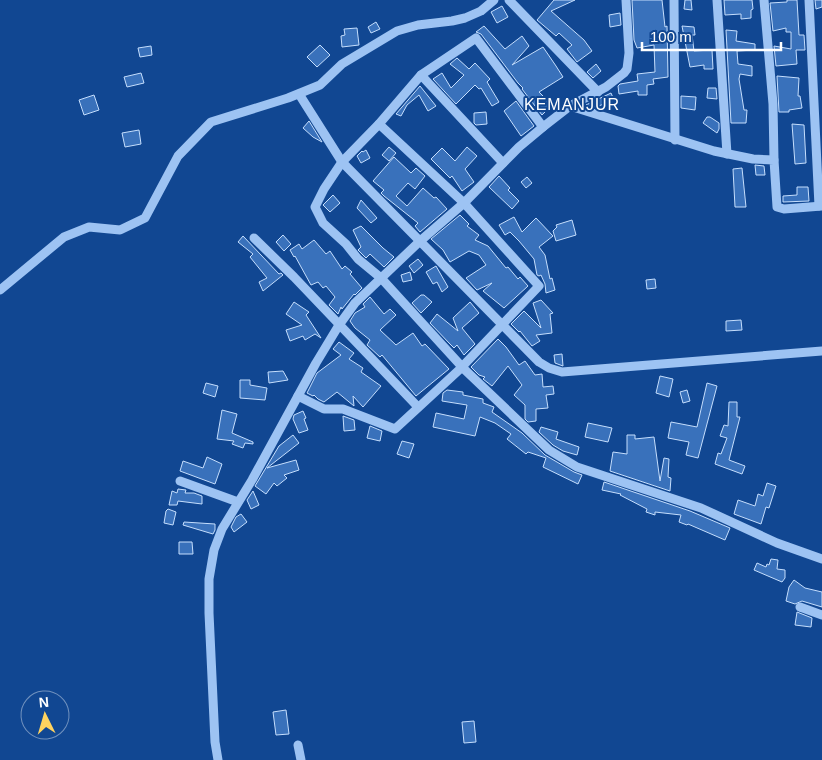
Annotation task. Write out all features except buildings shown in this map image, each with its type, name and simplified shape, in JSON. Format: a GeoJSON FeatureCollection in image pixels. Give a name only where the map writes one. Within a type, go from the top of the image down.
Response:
{"type":"FeatureCollection","features":[{"type":"Feature","properties":{"kind":"street"},"geometry":{"type":"LineString","coordinates":[[0,290],[64,237],[89,226],[120,230],[145,218],[178,156],[211,122],[299,94],[320,85],[342,64],[397,31],[418,25],[465,18],[481,10],[494,0]]}},
{"type":"Feature","properties":{"kind":"street"},"geometry":{"type":"LineString","coordinates":[[509,0],[598,92]]}},
{"type":"Feature","properties":{"kind":"street"},"geometry":{"type":"LineString","coordinates":[[218,760],[215,742],[209,579],[214,550],[222,529],[339,325],[355,303],[543,127],[570,106],[598,92],[616,80],[627,69],[629,53],[626,0]]}},
{"type":"Feature","properties":{"kind":"street"},"geometry":{"type":"LineString","coordinates":[[674,0],[675,140]]}},
{"type":"Feature","properties":{"kind":"street"},"geometry":{"type":"LineString","coordinates":[[717,0],[727,154]]}},
{"type":"Feature","properties":{"kind":"street"},"geometry":{"type":"LineString","coordinates":[[764,0],[772,88],[777,207],[784,209],[820,206],[809,0]]}},
{"type":"Feature","properties":{"kind":"street"},"geometry":{"type":"LineString","coordinates":[[543,127],[476,38],[421,75],[342,162],[324,189],[315,207],[323,223],[346,244],[358,259],[381,278],[462,367],[549,450],[577,466],[701,508],[778,543],[822,560]]}},
{"type":"Feature","properties":{"kind":"street"},"geometry":{"type":"LineString","coordinates":[[421,75],[503,163]]}},
{"type":"Feature","properties":{"kind":"street"},"geometry":{"type":"LineString","coordinates":[[299,94],[342,162],[539,362],[549,368],[562,372],[822,351]]}},
{"type":"Feature","properties":{"kind":"street"},"geometry":{"type":"LineString","coordinates":[[570,106],[675,140],[727,154],[753,159],[774,160]]}},
{"type":"Feature","properties":{"kind":"street"},"geometry":{"type":"LineString","coordinates":[[298,396],[324,409],[342,409],[395,430],[503,326],[539,286],[464,203],[378,124]]}},
{"type":"Feature","properties":{"kind":"street"},"geometry":{"type":"LineString","coordinates":[[254,238],[294,277],[418,407]]}},
{"type":"Feature","properties":{"kind":"street"},"geometry":{"type":"LineString","coordinates":[[180,481],[238,502]]}},
{"type":"Feature","properties":{"kind":"street"},"geometry":{"type":"LineString","coordinates":[[800,607],[822,615]]}},
{"type":"Feature","properties":{"kind":"street"},"geometry":{"type":"LineString","coordinates":[[298,745],[301,760]]}},
{"type":"Feature","properties":{"kind":"district","name":"KEMANJUR"},"geometry":{"type":"Point","coordinates":[572,104]}}]}
